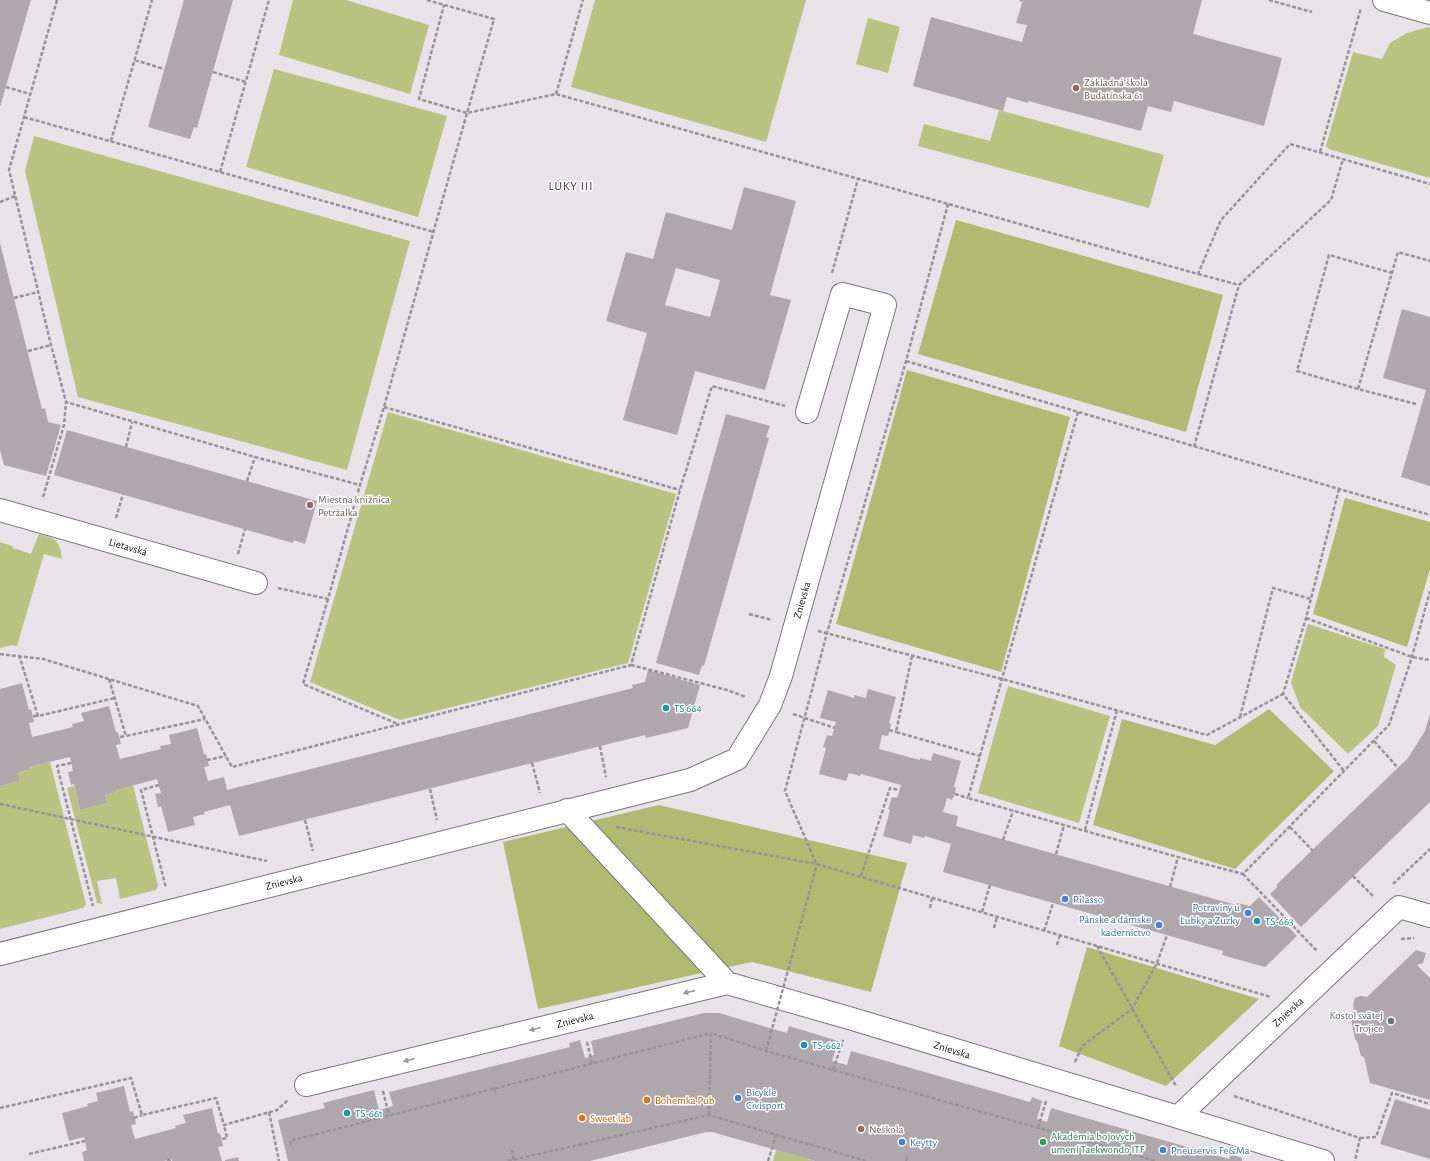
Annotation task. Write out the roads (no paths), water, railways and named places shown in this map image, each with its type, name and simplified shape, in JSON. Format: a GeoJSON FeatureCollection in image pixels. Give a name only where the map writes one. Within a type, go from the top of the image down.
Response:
{"type":"FeatureCollection","features":[{"type":"Feature","properties":{"kind":"street"},"geometry":{"type":"LineString","coordinates":[[1384,0],[1430,13]]}},
{"type":"Feature","properties":{"kind":"street","name":"Znievska"},"geometry":{"type":"LineString","coordinates":[[0,954],[690,780],[737,759],[770,705],[781,676],[885,305],[842,294],[807,412]]}},
{"type":"Feature","properties":{"kind":"street","name":"Lietavská"},"geometry":{"type":"LineString","coordinates":[[0,510],[256,583]]}},
{"type":"Feature","properties":{"kind":"street"},"geometry":{"type":"LineString","coordinates":[[567,810],[727,983]]}},
{"type":"Feature","properties":{"kind":"street","name":"Znievska"},"geometry":{"type":"LineString","coordinates":[[1178,1117],[1399,907],[1430,916]]}},
{"type":"Feature","properties":{"kind":"street","name":"Znievska"},"geometry":{"type":"LineString","coordinates":[[306,1084],[727,983],[849,1018],[1323,1161]]}},
{"type":"Feature","properties":{"kind":"place","name":"Základná škola Budatínska 61"},"geometry":{"type":"Point","coordinates":[1076,88]}},
{"type":"Feature","properties":{"kind":"place","name":"Miestna knižnica Petržalka"},"geometry":{"type":"Point","coordinates":[310,505]}},
{"type":"Feature","properties":{"kind":"place","name":"TS 664"},"geometry":{"type":"Point","coordinates":[666,708]}},
{"type":"Feature","properties":{"kind":"place","name":"Rilasso"},"geometry":{"type":"Point","coordinates":[1065,899]}},
{"type":"Feature","properties":{"kind":"place","name":"Potraviny u Ľubky a Zuzky"},"geometry":{"type":"Point","coordinates":[1248,913]}},
{"type":"Feature","properties":{"kind":"place","name":"TS-663"},"geometry":{"type":"Point","coordinates":[1257,921]}},
{"type":"Feature","properties":{"kind":"place","name":"Pánske a dámske kaderníctvo"},"geometry":{"type":"Point","coordinates":[1159,925]}},
{"type":"Feature","properties":{"kind":"place","name":"Kostol svätej Trojice"},"geometry":{"type":"Point","coordinates":[1391,1021]}},
{"type":"Feature","properties":{"kind":"place","name":"TS-662"},"geometry":{"type":"Point","coordinates":[804,1045]}},
{"type":"Feature","properties":{"kind":"place","name":"Bicykle Civisport"},"geometry":{"type":"Point","coordinates":[738,1098]}},
{"type":"Feature","properties":{"kind":"place","name":"Bohemka Pub"},"geometry":{"type":"Point","coordinates":[647,1100]}},
{"type":"Feature","properties":{"kind":"place","name":"TS-661"},"geometry":{"type":"Point","coordinates":[347,1113]}},
{"type":"Feature","properties":{"kind":"place","name":"Sweet lab"},"geometry":{"type":"Point","coordinates":[582,1118]}},
{"type":"Feature","properties":{"kind":"place","name":"Neškola"},"geometry":{"type":"Point","coordinates":[861,1129]}},
{"type":"Feature","properties":{"kind":"place","name":"Keytty"},"geometry":{"type":"Point","coordinates":[902,1142]}},
{"type":"Feature","properties":{"kind":"place","name":"Akadémia bojových umení Taekwondo ITF"},"geometry":{"type":"Point","coordinates":[1043,1142]}},
{"type":"Feature","properties":{"kind":"place","name":"Pneuservis Fe&Ma"},"geometry":{"type":"Point","coordinates":[1163,1150]}},
{"type":"Feature","properties":{"kind":"district","name":"LÚKY III"},"geometry":{"type":"Point","coordinates":[571,186]}}]}
